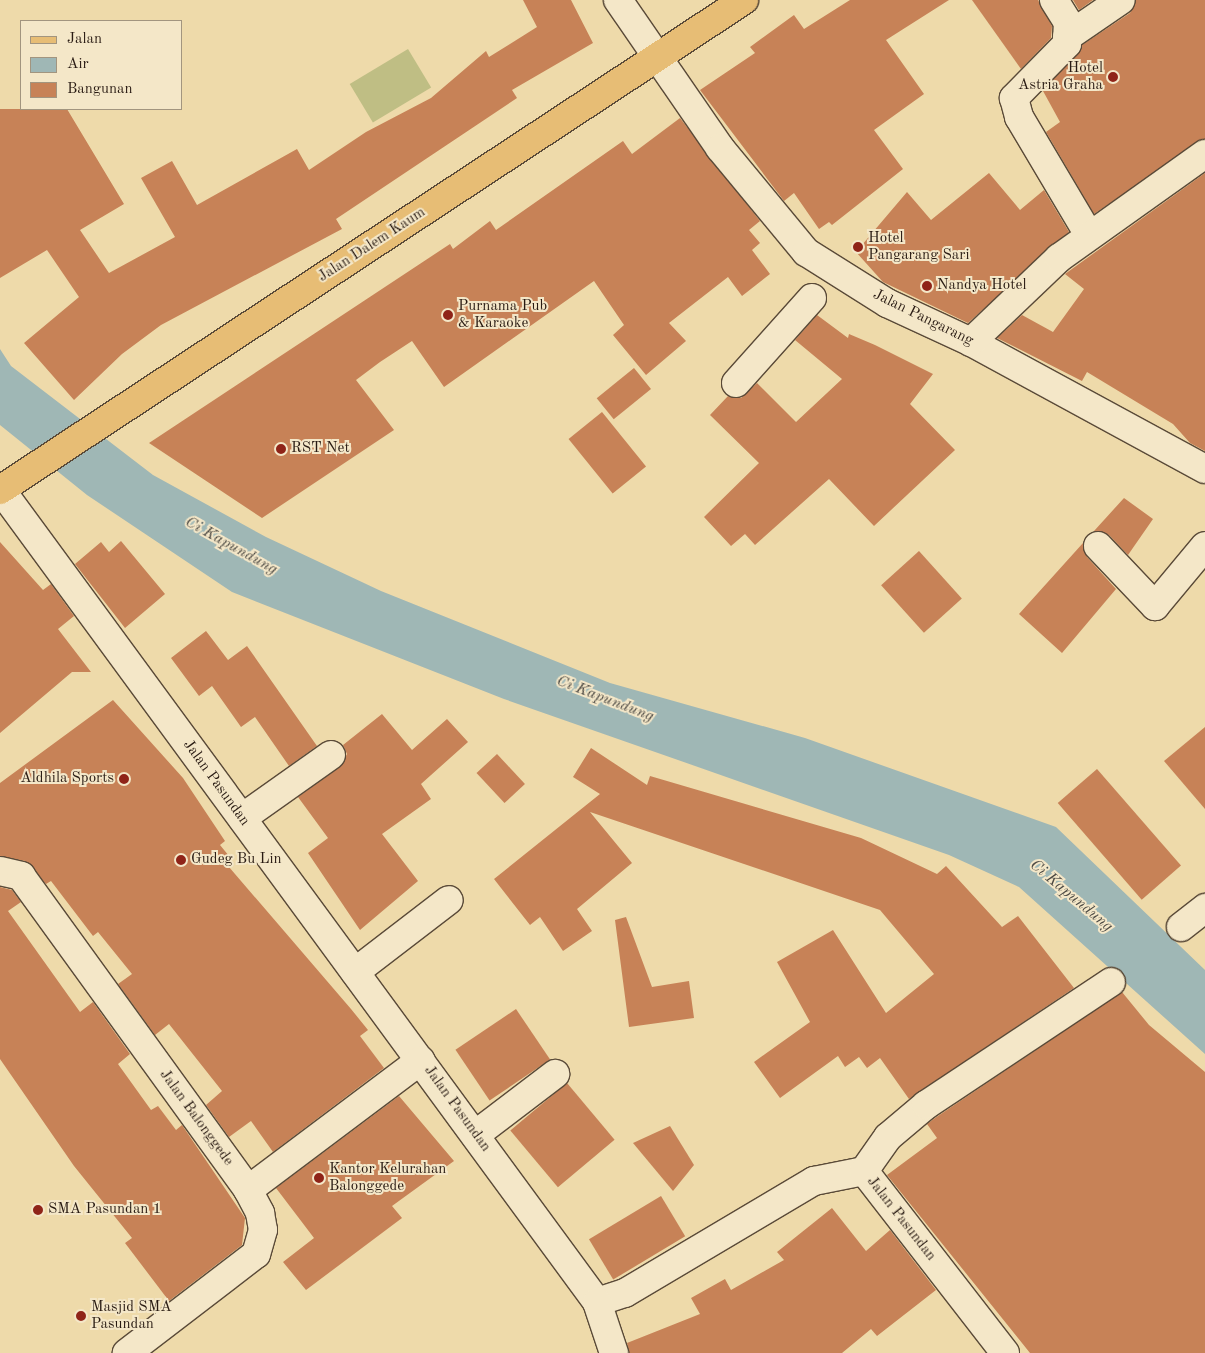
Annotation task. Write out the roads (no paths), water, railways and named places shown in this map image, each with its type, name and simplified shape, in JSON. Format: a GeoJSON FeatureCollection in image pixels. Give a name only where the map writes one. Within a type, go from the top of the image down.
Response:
{"type":"FeatureCollection","features":[{"type":"Feature","properties":{"kind":"main road","name":"Jalan Dalem Kaum"},"geometry":{"type":"LineString","coordinates":[[0,490],[744,0]]}},
{"type":"Feature","properties":{"kind":"street","name":"Jalan Pangarang"},"geometry":{"type":"LineString","coordinates":[[618,0],[655,58],[726,156],[806,252],[887,303],[970,342],[1205,469]]}},
{"type":"Feature","properties":{"kind":"street"},"geometry":{"type":"LineString","coordinates":[[1054,0],[1068,22],[1067,37]]}},
{"type":"Feature","properties":{"kind":"street"},"geometry":{"type":"LineString","coordinates":[[1089,235],[1019,117],[1014,98],[1049,66],[1067,37],[1120,0]]}},
{"type":"Feature","properties":{"kind":"street"},"geometry":{"type":"LineString","coordinates":[[970,342],[1089,235],[1205,154]]}},
{"type":"Feature","properties":{"kind":"street"},"geometry":{"type":"LineString","coordinates":[[736,382],[812,298]]}},
{"type":"Feature","properties":{"kind":"street","name":"Jalan Pasundan"},"geometry":{"type":"LineString","coordinates":[[0,490],[421,1060],[597,1302],[625,1293],[814,1181],[864,1171],[1005,1353]]}},
{"type":"Feature","properties":{"kind":"street"},"geometry":{"type":"LineString","coordinates":[[1098,546],[1155,606],[1205,546]]}},
{"type":"Feature","properties":{"kind":"street"},"geometry":{"type":"LineString","coordinates":[[242,818],[331,754]]}},
{"type":"Feature","properties":{"kind":"street","name":"Jalan Balonggede"},"geometry":{"type":"LineString","coordinates":[[0,871],[21,876],[248,1190],[263,1230],[256,1254],[127,1353]]}},
{"type":"Feature","properties":{"kind":"street"},"geometry":{"type":"LineString","coordinates":[[355,972],[449,900]]}},
{"type":"Feature","properties":{"kind":"street"},"geometry":{"type":"LineString","coordinates":[[1181,927],[1205,908]]}},
{"type":"Feature","properties":{"kind":"street"},"geometry":{"type":"LineString","coordinates":[[864,1171],[888,1137],[926,1105],[1112,982]]}},
{"type":"Feature","properties":{"kind":"street"},"geometry":{"type":"LineString","coordinates":[[248,1190],[421,1060]]}},
{"type":"Feature","properties":{"kind":"street"},"geometry":{"type":"LineString","coordinates":[[475,1135],[555,1074]]}},
{"type":"Feature","properties":{"kind":"street"},"geometry":{"type":"LineString","coordinates":[[597,1302],[614,1353]]}},
{"type":"Feature","properties":{"kind":"water","name":"Ci Kapundung"},"geometry":{"type":"Polygon","coordinates":[[[0,349],[11,366],[153,475],[266,537],[381,591],[610,683],[805,738],[1056,827],[1205,970],[1205,1054],[1019,887],[949,855],[504,699],[232,592],[87,495],[0,425],[0,349]]]}},
{"type":"Feature","properties":{"kind":"place","name":"Hotel Astria Graha"},"geometry":{"type":"Point","coordinates":[1113,77]}},
{"type":"Feature","properties":{"kind":"place","name":"Hotel Pangarang Sari"},"geometry":{"type":"Point","coordinates":[858,247]}},
{"type":"Feature","properties":{"kind":"place","name":"Nandya Hotel"},"geometry":{"type":"Point","coordinates":[927,286]}},
{"type":"Feature","properties":{"kind":"place","name":"Purnama Pub & Karaoke"},"geometry":{"type":"Point","coordinates":[448,315]}},
{"type":"Feature","properties":{"kind":"place","name":"RST Net"},"geometry":{"type":"Point","coordinates":[281,449]}},
{"type":"Feature","properties":{"kind":"place","name":"Aldhila Sports"},"geometry":{"type":"Point","coordinates":[124,779]}},
{"type":"Feature","properties":{"kind":"place","name":"Gudeg Bu Lin"},"geometry":{"type":"Point","coordinates":[181,860]}},
{"type":"Feature","properties":{"kind":"place","name":"Kantor Kelurahan Balonggede"},"geometry":{"type":"Point","coordinates":[319,1178]}},
{"type":"Feature","properties":{"kind":"place","name":"SMA Pasundan 1"},"geometry":{"type":"Point","coordinates":[38,1210]}},
{"type":"Feature","properties":{"kind":"place","name":"Masjid SMA Pasundan"},"geometry":{"type":"Point","coordinates":[81,1316]}}]}
